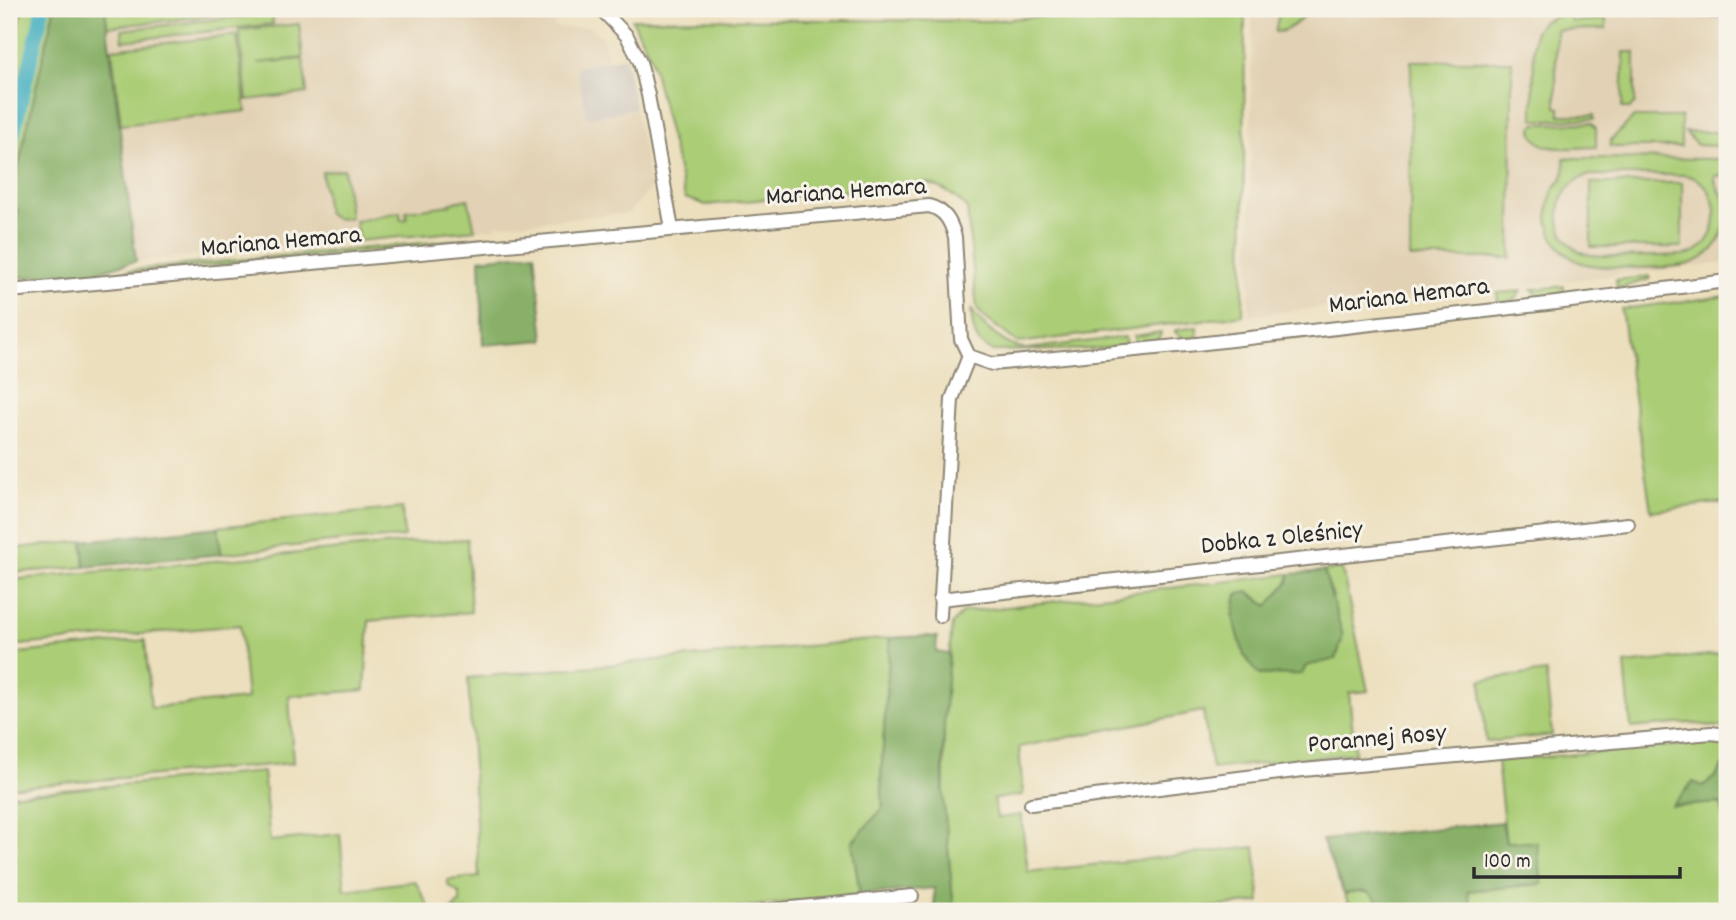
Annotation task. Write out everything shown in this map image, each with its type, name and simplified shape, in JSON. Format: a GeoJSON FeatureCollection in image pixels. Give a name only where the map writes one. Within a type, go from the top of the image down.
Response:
{"type":"FeatureCollection","features":[{"type":"Feature","properties":{"kind":"street"},"geometry":{"type":"LineString","coordinates":[[601,9],[627,36],[640,62],[671,229]]}},
{"type":"Feature","properties":{"kind":"street","name":"Mariana Hemara"},"geometry":{"type":"LineString","coordinates":[[9,291],[923,206],[937,208],[951,224],[955,237],[961,339],[969,356],[992,363],[1382,323],[1727,281]]}},
{"type":"Feature","properties":{"kind":"street"},"geometry":{"type":"LineString","coordinates":[[940,616],[951,399],[969,356]]}},
{"type":"Feature","properties":{"kind":"street","name":"Dobka z Oleśnicy"},"geometry":{"type":"LineString","coordinates":[[940,599],[1628,524]]}},
{"type":"Feature","properties":{"kind":"street","name":"Porannej Rosy"},"geometry":{"type":"LineString","coordinates":[[1031,804],[1303,769],[1711,733],[1727,735]]}},
{"type":"Feature","properties":{"kind":"street"},"geometry":{"type":"LineString","coordinates":[[762,911],[912,896]]}},
{"type":"Feature","properties":{"kind":"shaded area"},"geometry":{"type":"Polygon","coordinates":[[[105,9],[547,9],[556,28],[588,27],[603,37],[608,60],[576,67],[587,118],[635,108],[651,188],[629,213],[136,261],[105,9]]]}},
{"type":"Feature","properties":{"kind":"shaded area"},"geometry":{"type":"Polygon","coordinates":[[[1252,9],[1727,9],[1727,263],[1249,316],[1252,9]]]}},
{"type":"Feature","properties":{"kind":"shaded area"},"geometry":{"type":"Polygon","coordinates":[[[625,57],[635,108],[587,118],[576,67],[625,57]]]}},
{"type":"Feature","properties":{"kind":"green space"},"geometry":{"type":"Polygon","coordinates":[[[23,9],[54,9],[9,207],[9,65],[23,9]]]}},
{"type":"Feature","properties":{"kind":"green space"},"geometry":{"type":"Polygon","coordinates":[[[54,9],[105,9],[136,261],[93,273],[19,278],[10,255],[18,210],[9,207],[54,9]]]}},
{"type":"Feature","properties":{"kind":"green space"},"geometry":{"type":"Polygon","coordinates":[[[105,9],[274,9],[107,27],[105,9]]]}},
{"type":"Feature","properties":{"kind":"green space"},"geometry":{"type":"Polygon","coordinates":[[[1117,9],[1245,9],[1243,315],[1018,343],[977,309],[967,209],[945,190],[934,185],[928,183],[706,205],[685,198],[651,58],[632,19],[990,21],[1117,9]]]}},
{"type":"Feature","properties":{"kind":"green space"},"geometry":{"type":"Polygon","coordinates":[[[1280,9],[1310,9],[1290,28],[1275,32],[1280,9]]]}},
{"type":"Feature","properties":{"kind":"green space"},"geometry":{"type":"Polygon","coordinates":[[[1656,9],[1727,9],[1727,31],[1726,17],[1656,16],[1656,9]]]}},
{"type":"Feature","properties":{"kind":"green space"},"geometry":{"type":"Polygon","coordinates":[[[1567,12],[1572,22],[1606,19],[1606,29],[1556,30],[1556,107],[1560,108],[1560,115],[1594,115],[1594,119],[1536,120],[1533,117],[1534,33],[1542,22],[1567,12]]]}},
{"type":"Feature","properties":{"kind":"green space"},"geometry":{"type":"Polygon","coordinates":[[[272,13],[273,24],[123,41],[122,30],[272,13]]]}},
{"type":"Feature","properties":{"kind":"green space"},"geometry":{"type":"Polygon","coordinates":[[[299,24],[303,58],[258,63],[303,59],[307,93],[247,100],[239,30],[299,24]]]}},
{"type":"Feature","properties":{"kind":"green space"},"geometry":{"type":"Polygon","coordinates":[[[237,35],[246,111],[121,125],[112,49],[237,35]]]}},
{"type":"Feature","properties":{"kind":"green space"},"geometry":{"type":"Polygon","coordinates":[[[1624,52],[1635,52],[1635,103],[1630,108],[1622,108],[1624,52]]]}},
{"type":"Feature","properties":{"kind":"green space"},"geometry":{"type":"Polygon","coordinates":[[[1411,61],[1512,61],[1511,258],[1410,258],[1411,61]]]}},
{"type":"Feature","properties":{"kind":"green space"},"geometry":{"type":"Polygon","coordinates":[[[1634,117],[1681,117],[1681,147],[1610,147],[1611,140],[1634,117]]]}},
{"type":"Feature","properties":{"kind":"green space"},"geometry":{"type":"Polygon","coordinates":[[[1726,119],[1727,137],[1717,146],[1697,145],[1685,132],[1725,132],[1726,119]]]}},
{"type":"Feature","properties":{"kind":"green space"},"geometry":{"type":"Polygon","coordinates":[[[1591,123],[1596,128],[1596,147],[1547,146],[1534,136],[1532,127],[1536,124],[1591,123]]]}},
{"type":"Feature","properties":{"kind":"green space"},"geometry":{"type":"Polygon","coordinates":[[[1564,158],[1727,159],[1727,175],[1715,176],[1725,207],[1726,219],[1721,237],[1706,256],[1680,266],[1618,267],[1590,265],[1576,260],[1558,245],[1548,218],[1551,197],[1562,180],[1564,158]],[[1591,175],[1578,180],[1568,188],[1559,212],[1565,237],[1573,247],[1593,255],[1683,255],[1697,250],[1707,241],[1713,228],[1713,200],[1707,188],[1696,179],[1682,175],[1591,175]]]}},
{"type":"Feature","properties":{"kind":"green space"},"geometry":{"type":"Polygon","coordinates":[[[344,169],[350,218],[336,219],[327,213],[322,172],[344,169]]]}},
{"type":"Feature","properties":{"kind":"green space"},"geometry":{"type":"Polygon","coordinates":[[[1591,183],[1682,183],[1682,247],[1591,247],[1591,183]]]}},
{"type":"Feature","properties":{"kind":"green space"},"geometry":{"type":"Polygon","coordinates":[[[468,199],[475,230],[359,241],[355,221],[400,212],[401,220],[407,219],[406,211],[450,205],[468,199]]]}},
{"type":"Feature","properties":{"kind":"green space"},"geometry":{"type":"Polygon","coordinates":[[[497,236],[495,240],[99,276],[130,270],[497,236]]]}},
{"type":"Feature","properties":{"kind":"green space"},"geometry":{"type":"Polygon","coordinates":[[[535,253],[544,340],[483,345],[480,259],[535,253]]]}},
{"type":"Feature","properties":{"kind":"green space"},"geometry":{"type":"Polygon","coordinates":[[[1650,276],[1650,279],[1617,289],[1616,280],[1650,276]]]}},
{"type":"Feature","properties":{"kind":"green space"},"geometry":{"type":"Polygon","coordinates":[[[1564,286],[1564,296],[1541,298],[1532,289],[1564,286]]]}},
{"type":"Feature","properties":{"kind":"green space"},"geometry":{"type":"Polygon","coordinates":[[[1521,291],[1511,301],[1498,303],[1497,293],[1521,291]]]}},
{"type":"Feature","properties":{"kind":"green space"},"geometry":{"type":"Polygon","coordinates":[[[1727,296],[1727,502],[1651,511],[1621,309],[1727,296]]]}},
{"type":"Feature","properties":{"kind":"green space"},"geometry":{"type":"Polygon","coordinates":[[[971,309],[995,335],[1018,348],[1125,337],[1126,346],[993,351],[977,339],[971,309]]]}},
{"type":"Feature","properties":{"kind":"green space"},"geometry":{"type":"Polygon","coordinates":[[[1197,327],[1198,337],[1184,339],[1175,332],[1175,330],[1197,327]]]}},
{"type":"Feature","properties":{"kind":"green space"},"geometry":{"type":"Polygon","coordinates":[[[1161,332],[1155,341],[1135,345],[1134,336],[1161,332]]]}},
{"type":"Feature","properties":{"kind":"green space"},"geometry":{"type":"Polygon","coordinates":[[[402,508],[404,537],[221,554],[218,527],[402,508]]]}},
{"type":"Feature","properties":{"kind":"green space"},"geometry":{"type":"Polygon","coordinates":[[[218,527],[221,554],[85,567],[83,541],[218,527]]]}},
{"type":"Feature","properties":{"kind":"green space"},"geometry":{"type":"Polygon","coordinates":[[[467,539],[471,612],[369,621],[365,690],[289,696],[293,763],[9,788],[9,654],[145,640],[151,708],[247,699],[240,625],[9,646],[9,580],[467,539]]]}},
{"type":"Feature","properties":{"kind":"green space"},"geometry":{"type":"Polygon","coordinates":[[[83,541],[85,567],[9,573],[9,549],[83,541]]]}},
{"type":"Feature","properties":{"kind":"green space"},"geometry":{"type":"Polygon","coordinates":[[[1342,569],[1368,691],[1349,693],[1355,753],[1212,769],[1203,711],[1019,747],[1023,795],[994,799],[997,818],[1021,815],[1028,872],[1255,847],[1260,902],[1174,911],[954,911],[944,804],[944,711],[952,624],[963,612],[1290,574],[1288,582],[1268,606],[1249,592],[1233,617],[1333,597],[1324,571],[1342,569]]]}},
{"type":"Feature","properties":{"kind":"green space"},"geometry":{"type":"Polygon","coordinates":[[[1324,571],[1343,636],[1336,659],[1306,666],[1302,674],[1259,675],[1244,655],[1233,617],[1237,594],[1248,592],[1268,606],[1288,582],[1290,574],[1324,571]]]}},
{"type":"Feature","properties":{"kind":"green space"},"geometry":{"type":"Polygon","coordinates":[[[937,637],[936,652],[949,654],[943,785],[954,911],[935,911],[934,888],[860,895],[852,842],[883,808],[881,777],[890,638],[937,637]]]}},
{"type":"Feature","properties":{"kind":"green space"},"geometry":{"type":"Polygon","coordinates":[[[890,638],[881,777],[883,809],[852,842],[860,895],[704,911],[452,911],[460,903],[460,894],[448,885],[448,880],[479,877],[468,678],[890,638]]]}},
{"type":"Feature","properties":{"kind":"green space"},"geometry":{"type":"Polygon","coordinates":[[[1727,653],[1727,728],[1689,723],[1631,728],[1625,664],[1727,653]]]}},
{"type":"Feature","properties":{"kind":"green space"},"geometry":{"type":"Polygon","coordinates":[[[1546,672],[1552,735],[1486,742],[1481,680],[1546,672]]]}},
{"type":"Feature","properties":{"kind":"green space"},"geometry":{"type":"Polygon","coordinates":[[[1727,741],[1727,759],[1716,776],[1674,806],[1721,803],[1727,831],[1727,911],[1502,911],[1501,908],[1471,910],[1468,890],[1542,883],[1506,842],[1497,761],[1727,741]]]}},
{"type":"Feature","properties":{"kind":"green space"},"geometry":{"type":"Polygon","coordinates":[[[1727,759],[1727,831],[1721,803],[1672,806],[1693,782],[1703,786],[1716,776],[1727,759]]]}},
{"type":"Feature","properties":{"kind":"green space"},"geometry":{"type":"Polygon","coordinates":[[[263,772],[270,841],[340,834],[345,890],[415,881],[431,911],[9,911],[9,795],[263,772]]]}},
{"type":"Feature","properties":{"kind":"green space"},"geometry":{"type":"Polygon","coordinates":[[[1502,822],[1506,842],[1537,842],[1542,884],[1468,891],[1471,910],[1502,908],[1502,911],[1383,911],[1375,898],[1368,893],[1344,894],[1322,840],[1502,822]]]}},
{"type":"Feature","properties":{"kind":"green space"},"geometry":{"type":"Polygon","coordinates":[[[1364,891],[1374,895],[1383,911],[1352,911],[1344,894],[1364,891]]]}},
{"type":"Feature","properties":{"kind":"waterway"},"geometry":{"type":"LineString","coordinates":[[9,153],[43,9]]}}]}
